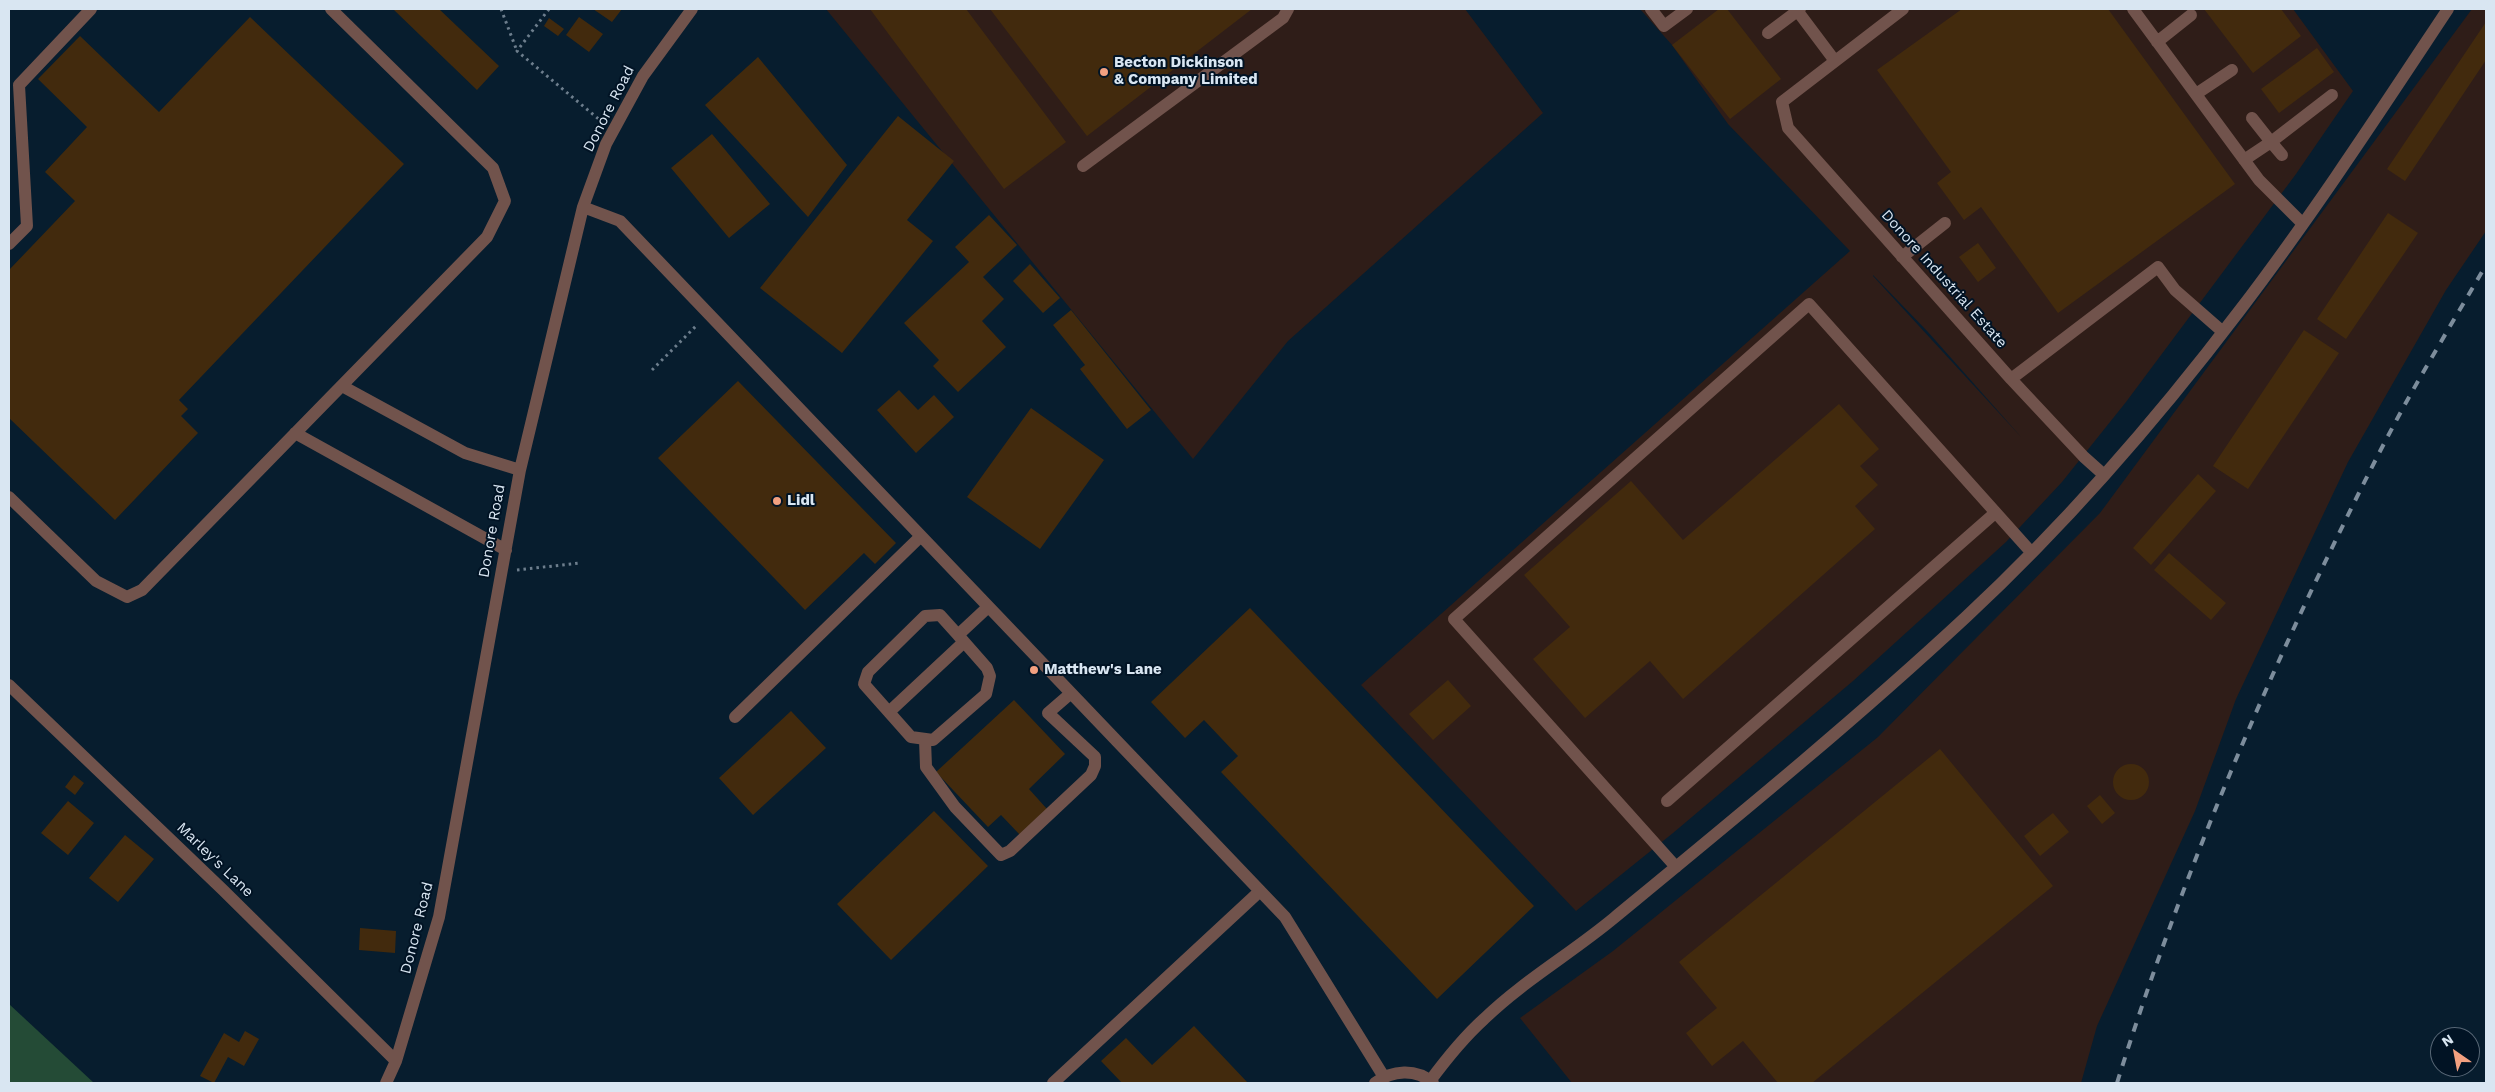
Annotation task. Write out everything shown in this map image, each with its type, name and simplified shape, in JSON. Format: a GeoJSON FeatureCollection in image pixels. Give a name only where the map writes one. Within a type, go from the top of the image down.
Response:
{"type":"FeatureCollection","features":[{"type":"Feature","properties":{"kind":"street"},"geometry":{"type":"LineString","coordinates":[[9,244],[27,226],[19,84],[91,9]]}},
{"type":"Feature","properties":{"kind":"street"},"geometry":{"type":"LineString","coordinates":[[9,497],[96,581],[127,597],[142,590],[487,237],[505,202],[493,168],[331,9]]}},
{"type":"Feature","properties":{"kind":"street","name":"Donore Road"},"geometry":{"type":"LineString","coordinates":[[386,1083],[396,1061],[439,917],[520,470],[583,207],[613,131],[643,76],[692,9]]}},
{"type":"Feature","properties":{"kind":"street"},"geometry":{"type":"LineString","coordinates":[[1083,166],[1283,18],[1288,9]]}},
{"type":"Feature","properties":{"kind":"street"},"geometry":{"type":"LineString","coordinates":[[1651,9],[1664,26],[1686,9]]}},
{"type":"Feature","properties":{"kind":"street"},"geometry":{"type":"LineString","coordinates":[[1768,33],[1798,9],[1835,61]]}},
{"type":"Feature","properties":{"kind":"street","name":"Donore Industrial Estate"},"geometry":{"type":"LineString","coordinates":[[1903,9],[1782,102],[1788,128],[2011,379],[2084,457],[2103,474]]}},
{"type":"Feature","properties":{"kind":"street"},"geometry":{"type":"LineString","coordinates":[[2132,9],[2259,180],[2302,223]]}},
{"type":"Feature","properties":{"kind":"street"},"geometry":{"type":"LineString","coordinates":[[583,207],[620,221],[920,538],[1285,918],[1379,1080],[1402,1072],[1414,1073],[1431,1082],[1458,1044],[1487,1015],[1606,924],[1827,742],[1969,615],[2031,552],[2103,474],[2222,332],[2302,223],[2448,9]]}},
{"type":"Feature","properties":{"kind":"street"},"geometry":{"type":"LineString","coordinates":[[2158,42],[2190,15]]}},
{"type":"Feature","properties":{"kind":"street"},"geometry":{"type":"LineString","coordinates":[[2196,94],[2232,70]]}},
{"type":"Feature","properties":{"kind":"street"},"geometry":{"type":"LineString","coordinates":[[2244,160],[2271,142],[2332,95]]}},
{"type":"Feature","properties":{"kind":"street"},"geometry":{"type":"LineString","coordinates":[[2252,118],[2282,155]]}},
{"type":"Feature","properties":{"kind":"street"},"geometry":{"type":"LineString","coordinates":[[1902,256],[1945,223]]}},
{"type":"Feature","properties":{"kind":"street"},"geometry":{"type":"LineString","coordinates":[[2011,379],[2158,267],[2175,290],[2222,332]]}},
{"type":"Feature","properties":{"kind":"street"},"geometry":{"type":"LineString","coordinates":[[1676,867],[1454,619],[1810,304],[2031,552]]}},
{"type":"Feature","properties":{"kind":"street"},"geometry":{"type":"LineString","coordinates":[[342,386],[464,453],[520,470]]}},
{"type":"Feature","properties":{"kind":"street"},"geometry":{"type":"LineString","coordinates":[[295,433],[506,550]]}},
{"type":"Feature","properties":{"kind":"street"},"geometry":{"type":"LineString","coordinates":[[1667,801],[1995,513]]}},
{"type":"Feature","properties":{"kind":"street"},"geometry":{"type":"LineString","coordinates":[[735,717],[920,538]]}},
{"type":"Feature","properties":{"kind":"street"},"geometry":{"type":"LineString","coordinates":[[889,712],[961,639],[987,608]]}},
{"type":"Feature","properties":{"kind":"street"},"geometry":{"type":"LineString","coordinates":[[940,615],[987,668],[990,676],[986,694],[933,740],[910,737],[889,712],[864,684],[868,672],[925,616],[940,615]]}},
{"type":"Feature","properties":{"kind":"street","name":"Marley's Lane"},"geometry":{"type":"LineString","coordinates":[[9,685],[223,890],[396,1061]]}},
{"type":"Feature","properties":{"kind":"street"},"geometry":{"type":"LineString","coordinates":[[925,740],[926,767],[955,808],[1001,855],[1010,851],[1084,782],[1095,766],[1095,757],[1048,713],[1070,694]]}},
{"type":"Feature","properties":{"kind":"street"},"geometry":{"type":"LineString","coordinates":[[1053,1083],[1260,891]]}},
{"type":"Feature","properties":{"kind":"path"},"geometry":{"type":"LineString","coordinates":[[501,9],[517,52],[613,131]]}},
{"type":"Feature","properties":{"kind":"path"},"geometry":{"type":"LineString","coordinates":[[517,52],[549,9]]}},
{"type":"Feature","properties":{"kind":"path"},"geometry":{"type":"LineString","coordinates":[[652,370],[708,314]]}},
{"type":"Feature","properties":{"kind":"path"},"geometry":{"type":"LineString","coordinates":[[502,571],[580,563]]}},
{"type":"Feature","properties":{"kind":"shaded area"},"geometry":{"type":"Polygon","coordinates":[[[826,9],[1465,9],[1543,113],[1288,341],[1193,459],[826,9]]]}},
{"type":"Feature","properties":{"kind":"shaded area"},"geometry":{"type":"Polygon","coordinates":[[[1640,9],[2293,9],[2353,91],[2296,174],[2126,402],[2062,482],[2006,542],[1853,681],[1673,833],[1576,911],[1361,685],[1850,251],[1728,124],[1672,45],[1640,9]],[[1873,275],[2022,438],[1928,332],[1873,275]]]}},
{"type":"Feature","properties":{"kind":"shaded area"},"geometry":{"type":"Polygon","coordinates":[[[2472,9],[2486,9],[2486,231],[2446,290],[2348,462],[2236,699],[2195,811],[2097,1026],[2081,1083],[1572,1083],[1520,1018],[1613,951],[1878,737],[2100,513],[2472,9]]]}},
{"type":"Feature","properties":{"kind":"green space"},"geometry":{"type":"Polygon","coordinates":[[[9,1004],[94,1083],[9,1083],[9,1004]]]}},
{"type":"Feature","properties":{"kind":"building"},"geometry":{"type":"Polygon","coordinates":[[[439,9],[499,66],[477,90],[394,10],[439,9]]]}},
{"type":"Feature","properties":{"kind":"building"},"geometry":{"type":"Polygon","coordinates":[[[593,9],[622,9],[612,22],[593,9]]]}},
{"type":"Feature","properties":{"kind":"building"},"geometry":{"type":"Polygon","coordinates":[[[870,9],[966,9],[1066,142],[1004,189],[870,9]]]}},
{"type":"Feature","properties":{"kind":"building","name":"Becton Dickinson & Company Limited"},"geometry":{"type":"Polygon","coordinates":[[[990,9],[1252,9],[1087,136],[990,9]]]}},
{"type":"Feature","properties":{"kind":"building"},"geometry":{"type":"Polygon","coordinates":[[[1719,9],[1727,9],[1781,79],[1730,119],[1672,45],[1719,9]]]}},
{"type":"Feature","properties":{"kind":"building"},"geometry":{"type":"Polygon","coordinates":[[[1962,9],[2108,9],[2235,184],[2058,313],[1981,207],[1964,220],[1937,183],[1951,172],[1877,70],[1962,9]]]}},
{"type":"Feature","properties":{"kind":"building"},"geometry":{"type":"Polygon","coordinates":[[[2204,9],[2281,9],[2301,36],[2253,73],[2204,9]]]}},
{"type":"Feature","properties":{"kind":"building"},"geometry":{"type":"Polygon","coordinates":[[[250,17],[404,164],[179,400],[188,409],[181,416],[198,433],[115,520],[9,418],[9,270],[75,201],[45,172],[87,127],[38,79],[80,36],[159,112],[250,17]]]}},
{"type":"Feature","properties":{"kind":"building"},"geometry":{"type":"Polygon","coordinates":[[[579,17],[603,34],[589,52],[566,35],[579,17]]]}},
{"type":"Feature","properties":{"kind":"building"},"geometry":{"type":"Polygon","coordinates":[[[549,18],[564,29],[558,36],[544,26],[549,18]]]}},
{"type":"Feature","properties":{"kind":"building"},"geometry":{"type":"Polygon","coordinates":[[[2486,22],[2486,60],[2405,181],[2387,169],[2486,22]]]}},
{"type":"Feature","properties":{"kind":"building"},"geometry":{"type":"Polygon","coordinates":[[[2317,48],[2334,72],[2279,113],[2261,89],[2317,48]]]}},
{"type":"Feature","properties":{"kind":"building"},"geometry":{"type":"Polygon","coordinates":[[[758,57],[847,165],[808,217],[705,105],[758,57]]]}},
{"type":"Feature","properties":{"kind":"building"},"geometry":{"type":"Polygon","coordinates":[[[898,116],[954,161],[907,220],[933,241],[842,353],[760,288],[898,116]]]}},
{"type":"Feature","properties":{"kind":"building"},"geometry":{"type":"Polygon","coordinates":[[[712,134],[770,204],[729,238],[671,168],[712,134]]]}},
{"type":"Feature","properties":{"kind":"building"},"geometry":{"type":"Polygon","coordinates":[[[2388,213],[2418,233],[2346,339],[2317,319],[2388,213]]]}},
{"type":"Feature","properties":{"kind":"building"},"geometry":{"type":"Polygon","coordinates":[[[989,215],[1017,245],[983,277],[1004,299],[982,321],[1006,347],[958,392],[933,366],[939,360],[904,323],[969,262],[955,247],[989,215]]]}},
{"type":"Feature","properties":{"kind":"building"},"geometry":{"type":"Polygon","coordinates":[[[1978,243],[1996,268],[1978,282],[1959,257],[1978,243]]]}},
{"type":"Feature","properties":{"kind":"building"},"geometry":{"type":"Polygon","coordinates":[[[1030,264],[1060,298],[1043,313],[1013,281],[1030,264]]]}},
{"type":"Feature","properties":{"kind":"building"},"geometry":{"type":"Polygon","coordinates":[[[1071,310],[1151,410],[1127,429],[1080,369],[1085,365],[1053,325],[1071,310]]]}},
{"type":"Feature","properties":{"kind":"building"},"geometry":{"type":"Polygon","coordinates":[[[2304,330],[2339,353],[2248,489],[2213,466],[2304,330]]]}},
{"type":"Feature","properties":{"kind":"building","name":"Lidl"},"geometry":{"type":"Polygon","coordinates":[[[738,381],[896,543],[875,564],[864,553],[805,610],[658,458],[738,381]]]}},
{"type":"Feature","properties":{"kind":"building"},"geometry":{"type":"Polygon","coordinates":[[[899,390],[918,410],[934,395],[954,417],[916,453],[877,410],[899,390]]]}},
{"type":"Feature","properties":{"kind":"building"},"geometry":{"type":"Polygon","coordinates":[[[1839,404],[1879,449],[1860,466],[1878,485],[1855,506],[1875,529],[1683,699],[1650,661],[1585,718],[1533,659],[1570,627],[1524,575],[1631,481],[1683,540],[1839,404]]]}},
{"type":"Feature","properties":{"kind":"building"},"geometry":{"type":"Polygon","coordinates":[[[1031,408],[1104,460],[1040,549],[967,497],[1031,408]]]}},
{"type":"Feature","properties":{"kind":"building"},"geometry":{"type":"Polygon","coordinates":[[[2198,474],[2216,491],[2151,565],[2133,548],[2198,474]]]}},
{"type":"Feature","properties":{"kind":"building"},"geometry":{"type":"Polygon","coordinates":[[[2169,553],[2226,603],[2211,620],[2154,570],[2169,553]]]}},
{"type":"Feature","properties":{"kind":"building"},"geometry":{"type":"Polygon","coordinates":[[[1250,608],[1534,906],[1437,999],[1221,772],[1238,756],[1204,720],[1185,738],[1151,702],[1250,608]]]}},
{"type":"Feature","properties":{"kind":"building"},"geometry":{"type":"Polygon","coordinates":[[[1448,680],[1471,706],[1433,740],[1409,714],[1448,680]]]}},
{"type":"Feature","properties":{"kind":"building"},"geometry":{"type":"Polygon","coordinates":[[[1014,700],[1065,754],[1029,789],[1047,809],[1020,835],[1001,815],[988,827],[936,772],[1014,700]]]}},
{"type":"Feature","properties":{"kind":"building"},"geometry":{"type":"Polygon","coordinates":[[[791,711],[826,748],[753,815],[719,778],[791,711]]]}},
{"type":"Feature","properties":{"kind":"building"},"geometry":{"type":"Polygon","coordinates":[[[1940,749],[2053,886],[1812,1083],[1778,1083],[1743,1041],[1712,1066],[1686,1033],[1717,1008],[1679,962],[1940,749]]]}},
{"type":"Feature","properties":{"kind":"building"},"geometry":{"type":"Polygon","coordinates":[[[2131,764],[2138,765],[2144,769],[2148,775],[2148,789],[2144,795],[2138,799],[2131,800],[2124,799],[2118,795],[2114,789],[2113,782],[2114,775],[2118,769],[2124,765],[2131,764]]]}},
{"type":"Feature","properties":{"kind":"building"},"geometry":{"type":"Polygon","coordinates":[[[74,775],[84,783],[75,795],[65,787],[74,775]]]}},
{"type":"Feature","properties":{"kind":"building"},"geometry":{"type":"Polygon","coordinates":[[[2100,795],[2115,813],[2102,824],[2087,806],[2100,795]]]}},
{"type":"Feature","properties":{"kind":"building"},"geometry":{"type":"Polygon","coordinates":[[[68,801],[94,823],[68,855],[41,833],[68,801]]]}},
{"type":"Feature","properties":{"kind":"building"},"geometry":{"type":"Polygon","coordinates":[[[934,811],[988,866],[891,960],[837,904],[934,811]]]}},
{"type":"Feature","properties":{"kind":"building"},"geometry":{"type":"Polygon","coordinates":[[[2053,813],[2069,832],[2040,856],[2024,836],[2053,813]]]}},
{"type":"Feature","properties":{"kind":"building"},"geometry":{"type":"Polygon","coordinates":[[[125,835],[154,859],[118,902],[89,878],[125,835]]]}},
{"type":"Feature","properties":{"kind":"building"},"geometry":{"type":"Polygon","coordinates":[[[360,928],[396,931],[395,953],[359,950],[360,928]]]}},
{"type":"Feature","properties":{"kind":"building"},"geometry":{"type":"Polygon","coordinates":[[[1194,1026],[1248,1083],[1122,1083],[1101,1061],[1126,1038],[1152,1065],[1194,1026]]]}},
{"type":"Feature","properties":{"kind":"building"},"geometry":{"type":"Polygon","coordinates":[[[245,1031],[259,1039],[244,1066],[228,1057],[214,1083],[200,1076],[224,1033],[239,1042],[245,1031]]]}},
{"type":"Feature","properties":{"kind":"railway"},"geometry":{"type":"LineString","coordinates":[[2117,1083],[2159,956],[2182,894],[2206,832],[2285,648],[2337,537],[2387,438],[2486,265]]}},
{"type":"Feature","properties":{"kind":"place","name":"Becton Dickinson & Company Limited"},"geometry":{"type":"Point","coordinates":[1104,72]}},
{"type":"Feature","properties":{"kind":"place","name":"Lidl"},"geometry":{"type":"Point","coordinates":[777,501]}},
{"type":"Feature","properties":{"kind":"place","name":"Matthew's Lane"},"geometry":{"type":"Point","coordinates":[1034,670]}}]}
